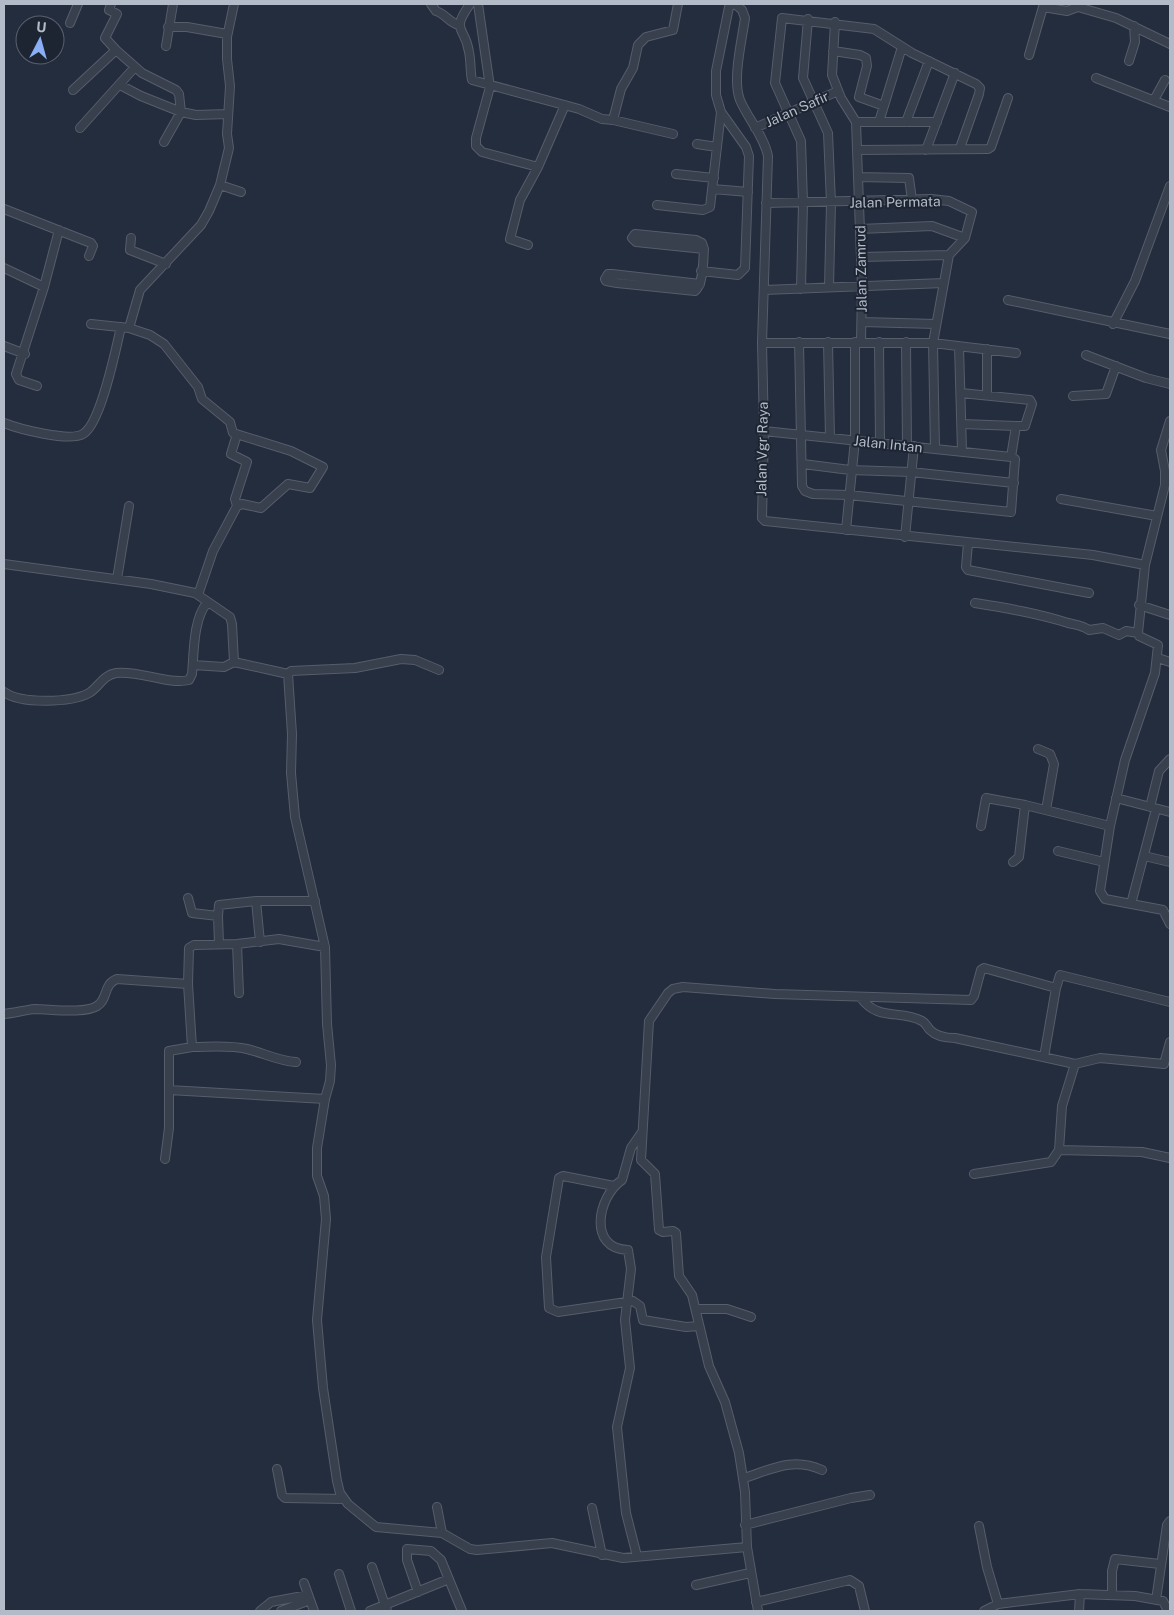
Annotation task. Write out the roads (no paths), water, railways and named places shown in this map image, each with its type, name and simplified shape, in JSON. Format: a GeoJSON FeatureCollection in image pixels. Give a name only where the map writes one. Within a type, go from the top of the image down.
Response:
{"type":"FeatureCollection","features":[{"type":"Feature","properties":{"kind":"street"},"geometry":{"type":"LineString","coordinates":[[70,23],[78,4]]}},
{"type":"Feature","properties":{"kind":"street"},"geometry":{"type":"LineString","coordinates":[[111,4],[109,10],[116,14],[105,38],[135,68],[176,90],[179,94],[181,112],[164,142]]}},
{"type":"Feature","properties":{"kind":"street"},"geometry":{"type":"LineString","coordinates":[[166,46],[173,4]]}},
{"type":"Feature","properties":{"kind":"street"},"geometry":{"type":"LineString","coordinates":[[4,423],[44,434],[73,437],[83,434],[91,424],[102,399],[125,327],[140,290],[156,271],[166,264],[206,218],[220,185],[229,148],[227,138],[230,86],[226,59],[227,34],[234,4]]}},
{"type":"Feature","properties":{"kind":"street"},"geometry":{"type":"LineString","coordinates":[[431,4],[436,11],[443,13],[452,23],[459,26]]}},
{"type":"Feature","properties":{"kind":"street"},"geometry":{"type":"LineString","coordinates":[[470,4],[460,19],[459,26],[469,50],[472,80],[583,110],[602,119],[674,134]]}},
{"type":"Feature","properties":{"kind":"street"},"geometry":{"type":"LineString","coordinates":[[478,4],[490,86],[476,138],[476,146],[482,152],[538,167]]}},
{"type":"Feature","properties":{"kind":"street"},"geometry":{"type":"LineString","coordinates":[[613,120],[621,89],[633,68],[638,45],[646,37],[673,30],[678,4]]}},
{"type":"Feature","properties":{"kind":"street"},"geometry":{"type":"LineString","coordinates":[[702,271],[734,275],[744,271],[748,151],[721,112],[716,95],[716,77],[731,5]]}},
{"type":"Feature","properties":{"kind":"street","name":"Jalan Vgr Raya"},"geometry":{"type":"LineString","coordinates":[[731,5],[742,10],[744,18],[738,91],[740,100],[768,156],[762,343],[764,431],[762,518],[765,521],[1093,556],[1145,565]]}},
{"type":"Feature","properties":{"kind":"street"},"geometry":{"type":"LineString","coordinates":[[1029,55],[1043,5],[1067,11],[1078,7],[1116,18],[1170,44]]}},
{"type":"Feature","properties":{"kind":"street"},"geometry":{"type":"LineString","coordinates":[[801,289],[803,203],[801,141],[787,114],[775,83],[781,20],[785,17],[808,19],[874,29],[902,47],[976,84],[980,90],[960,148]]}},
{"type":"Feature","properties":{"kind":"street"},"geometry":{"type":"LineString","coordinates":[[808,19],[803,78],[828,133],[831,203],[829,287]]}},
{"type":"Feature","properties":{"kind":"street","name":"Jalan Zamrud"},"geometry":{"type":"LineString","coordinates":[[836,22],[831,73],[856,122],[862,286],[862,322],[858,342],[855,440],[850,470],[850,496],[846,530]]}},
{"type":"Feature","properties":{"kind":"street"},"geometry":{"type":"LineString","coordinates":[[1129,61],[1134,42],[1134,26]]}},
{"type":"Feature","properties":{"kind":"street"},"geometry":{"type":"LineString","coordinates":[[168,27],[188,27],[227,34]]}},
{"type":"Feature","properties":{"kind":"street"},"geometry":{"type":"LineString","coordinates":[[878,122],[902,47]]}},
{"type":"Feature","properties":{"kind":"street"},"geometry":{"type":"LineString","coordinates":[[73,90],[116,50]]}},
{"type":"Feature","properties":{"kind":"street"},"geometry":{"type":"LineString","coordinates":[[833,51],[860,55],[866,58],[867,62],[859,98],[884,106]]}},
{"type":"Feature","properties":{"kind":"street"},"geometry":{"type":"LineString","coordinates":[[906,122],[929,61]]}},
{"type":"Feature","properties":{"kind":"street"},"geometry":{"type":"LineString","coordinates":[[80,128],[135,68]]}},
{"type":"Feature","properties":{"kind":"street"},"geometry":{"type":"LineString","coordinates":[[926,150],[955,73]]}},
{"type":"Feature","properties":{"kind":"street"},"geometry":{"type":"LineString","coordinates":[[1096,78],[1170,107]]}},
{"type":"Feature","properties":{"kind":"street"},"geometry":{"type":"LineString","coordinates":[[1154,100],[1165,80]]}},
{"type":"Feature","properties":{"kind":"street"},"geometry":{"type":"LineString","coordinates":[[120,85],[141,96],[181,112],[196,115],[228,114]]}},
{"type":"Feature","properties":{"kind":"street","name":"Jalan Safir"},"geometry":{"type":"LineString","coordinates":[[755,128],[838,90]]}},
{"type":"Feature","properties":{"kind":"street"},"geometry":{"type":"LineString","coordinates":[[857,150],[989,148],[1008,98]]}},
{"type":"Feature","properties":{"kind":"street"},"geometry":{"type":"LineString","coordinates":[[528,244],[512,240],[509,237],[520,200],[538,167],[565,106]]}},
{"type":"Feature","properties":{"kind":"street"},"geometry":{"type":"LineString","coordinates":[[657,205],[707,209],[712,203],[721,112]]}},
{"type":"Feature","properties":{"kind":"street"},"geometry":{"type":"LineString","coordinates":[[856,122],[937,122]]}},
{"type":"Feature","properties":{"kind":"street"},"geometry":{"type":"LineString","coordinates":[[697,144],[717,147]]}},
{"type":"Feature","properties":{"kind":"street"},"geometry":{"type":"LineString","coordinates":[[676,174],[714,178]]}},
{"type":"Feature","properties":{"kind":"street"},"geometry":{"type":"LineString","coordinates":[[858,177],[909,178],[912,200]]}},
{"type":"Feature","properties":{"kind":"street"},"geometry":{"type":"LineString","coordinates":[[220,185],[242,192]]}},
{"type":"Feature","properties":{"kind":"street"},"geometry":{"type":"LineString","coordinates":[[1113,324],[1135,280],[1170,186]]}},
{"type":"Feature","properties":{"kind":"street"},"geometry":{"type":"LineString","coordinates":[[713,189],[748,192]]}},
{"type":"Feature","properties":{"kind":"street","name":"Jalan Permata"},"geometry":{"type":"LineString","coordinates":[[766,203],[949,201],[970,211],[972,214],[965,238],[949,255]]}},
{"type":"Feature","properties":{"kind":"street"},"geometry":{"type":"LineString","coordinates":[[4,209],[92,244],[89,256]]}},
{"type":"Feature","properties":{"kind":"street"},"geometry":{"type":"LineString","coordinates":[[860,229],[932,226],[965,238]]}},
{"type":"Feature","properties":{"kind":"street"},"geometry":{"type":"LineString","coordinates":[[37,386],[18,378],[17,371],[25,354],[59,230]]}},
{"type":"Feature","properties":{"kind":"street"},"geometry":{"type":"LineString","coordinates":[[700,284],[612,274],[608,274],[605,279],[617,284],[692,292],[698,289],[700,284],[704,249],[702,243],[696,240],[635,234],[632,238],[636,242],[704,249]]}},
{"type":"Feature","properties":{"kind":"street"},"geometry":{"type":"LineString","coordinates":[[131,238],[130,250],[166,264]]}},
{"type":"Feature","properties":{"kind":"street"},"geometry":{"type":"LineString","coordinates":[[861,256],[949,255],[932,343],[935,449]]}},
{"type":"Feature","properties":{"kind":"street"},"geometry":{"type":"LineString","coordinates":[[4,268],[44,287]]}},
{"type":"Feature","properties":{"kind":"street"},"geometry":{"type":"LineString","coordinates":[[764,290],[944,283]]}},
{"type":"Feature","properties":{"kind":"street"},"geometry":{"type":"LineString","coordinates":[[1008,300],[1113,324],[1170,334]]}},
{"type":"Feature","properties":{"kind":"street"},"geometry":{"type":"LineString","coordinates":[[862,322],[936,324]]}},
{"type":"Feature","properties":{"kind":"street"},"geometry":{"type":"LineString","coordinates":[[91,324],[125,327],[150,334],[164,344],[198,387],[202,399],[230,422],[233,433],[291,451],[324,469],[310,488],[289,484],[261,508],[242,504],[237,506],[213,551],[198,595]]}},
{"type":"Feature","properties":{"kind":"street"},"geometry":{"type":"LineString","coordinates":[[799,342],[802,486],[804,491],[813,494],[908,501],[1011,512],[1015,459],[1011,457],[1016,426]]}},
{"type":"Feature","properties":{"kind":"street"},"geometry":{"type":"LineString","coordinates":[[828,342],[830,438]]}},
{"type":"Feature","properties":{"kind":"street"},"geometry":{"type":"LineString","coordinates":[[879,342],[880,443]]}},
{"type":"Feature","properties":{"kind":"street"},"geometry":{"type":"LineString","coordinates":[[904,536],[911,472],[906,342]]}},
{"type":"Feature","properties":{"kind":"street"},"geometry":{"type":"LineString","coordinates":[[762,343],[932,343],[1016,353]]}},
{"type":"Feature","properties":{"kind":"street"},"geometry":{"type":"LineString","coordinates":[[4,346],[25,354]]}},
{"type":"Feature","properties":{"kind":"street"},"geometry":{"type":"LineString","coordinates":[[960,346],[962,451]]}},
{"type":"Feature","properties":{"kind":"street"},"geometry":{"type":"LineString","coordinates":[[987,349],[987,395]]}},
{"type":"Feature","properties":{"kind":"street"},"geometry":{"type":"LineString","coordinates":[[1086,355],[1146,378],[1170,384]]}},
{"type":"Feature","properties":{"kind":"street"},"geometry":{"type":"LineString","coordinates":[[1073,396],[1106,394],[1116,366]]}},
{"type":"Feature","properties":{"kind":"street"},"geometry":{"type":"LineString","coordinates":[[961,393],[1032,401],[1026,426],[962,424]]}},
{"type":"Feature","properties":{"kind":"street"},"geometry":{"type":"LineString","coordinates":[[1138,633],[1145,565],[1165,477],[1160,450],[1170,421]]}},
{"type":"Feature","properties":{"kind":"street","name":"Jalan Intan"},"geometry":{"type":"LineString","coordinates":[[764,431],[1011,457]]}},
{"type":"Feature","properties":{"kind":"street"},"geometry":{"type":"LineString","coordinates":[[237,434],[231,454],[246,462],[235,499],[237,506]]}},
{"type":"Feature","properties":{"kind":"street"},"geometry":{"type":"LineString","coordinates":[[802,464],[850,470],[911,472],[1014,483]]}},
{"type":"Feature","properties":{"kind":"street"},"geometry":{"type":"LineString","coordinates":[[1061,499],[1157,516]]}},
{"type":"Feature","properties":{"kind":"street"},"geometry":{"type":"LineString","coordinates":[[117,579],[130,506]]}},
{"type":"Feature","properties":{"kind":"street"},"geometry":{"type":"LineString","coordinates":[[968,543],[968,570],[1089,593]]}},
{"type":"Feature","properties":{"kind":"street"},"geometry":{"type":"LineString","coordinates":[[4,564],[171,587],[198,595],[232,620],[234,662]]}},
{"type":"Feature","properties":{"kind":"street"},"geometry":{"type":"LineString","coordinates":[[4,692],[18,700],[70,699],[91,692],[108,675],[117,673],[186,680],[190,677],[197,632],[203,608],[207,603]]}},
{"type":"Feature","properties":{"kind":"street"},"geometry":{"type":"LineString","coordinates":[[974,603],[1031,612],[1073,624],[1082,624],[1089,630],[1103,628],[1119,635],[1126,631],[1138,633],[1139,636],[1158,645],[1155,672],[1124,760],[1110,826],[1100,894],[1105,899],[1163,910],[1170,924]]}},
{"type":"Feature","properties":{"kind":"street"},"geometry":{"type":"LineString","coordinates":[[1140,605],[1170,615]]}},
{"type":"Feature","properties":{"kind":"street"},"geometry":{"type":"LineString","coordinates":[[1158,658],[1170,662]]}},
{"type":"Feature","properties":{"kind":"street"},"geometry":{"type":"LineString","coordinates":[[193,665],[224,667],[234,662],[288,674],[291,671],[355,668],[401,659],[415,660],[439,670]]}},
{"type":"Feature","properties":{"kind":"street"},"geometry":{"type":"LineString","coordinates":[[288,674],[292,734],[291,773],[295,817],[325,947],[327,1024],[331,1065],[316,1165],[317,1176],[326,1206],[317,1320],[330,1446],[337,1481],[344,1499],[380,1528],[419,1530],[442,1534],[470,1549],[477,1550],[552,1543],[623,1558],[747,1548]]}},
{"type":"Feature","properties":{"kind":"street"},"geometry":{"type":"LineString","coordinates":[[1038,749],[1050,754],[1054,764],[1046,810]]}},
{"type":"Feature","properties":{"kind":"street"},"geometry":{"type":"LineString","coordinates":[[1132,904],[1144,856],[1159,770],[1170,759]]}},
{"type":"Feature","properties":{"kind":"street"},"geometry":{"type":"LineString","coordinates":[[980,826],[986,798],[1025,805],[1110,826]]}},
{"type":"Feature","properties":{"kind":"street"},"geometry":{"type":"LineString","coordinates":[[1116,798],[1170,812]]}},
{"type":"Feature","properties":{"kind":"street"},"geometry":{"type":"LineString","coordinates":[[1013,862],[1019,857],[1025,805]]}},
{"type":"Feature","properties":{"kind":"street"},"geometry":{"type":"LineString","coordinates":[[1058,851],[1104,862]]}},
{"type":"Feature","properties":{"kind":"street"},"geometry":{"type":"LineString","coordinates":[[1144,856],[1170,862]]}},
{"type":"Feature","properties":{"kind":"street"},"geometry":{"type":"LineString","coordinates":[[188,898],[192,912],[218,916]]}},
{"type":"Feature","properties":{"kind":"street"},"geometry":{"type":"LineString","coordinates":[[219,944],[219,905],[256,901],[315,901]]}},
{"type":"Feature","properties":{"kind":"street"},"geometry":{"type":"LineString","coordinates":[[256,901],[260,942]]}},
{"type":"Feature","properties":{"kind":"street"},"geometry":{"type":"LineString","coordinates":[[192,1047],[188,984],[189,948],[194,945],[286,940],[325,947]]}},
{"type":"Feature","properties":{"kind":"street"},"geometry":{"type":"LineString","coordinates":[[237,944],[238,993]]}},
{"type":"Feature","properties":{"kind":"street"},"geometry":{"type":"LineString","coordinates":[[758,1611],[747,1548],[744,1478],[727,1410],[712,1374],[692,1295],[679,1273],[676,1233],[673,1231],[663,1232],[658,1229],[655,1174],[641,1160],[649,1022],[662,1000],[673,989],[683,987],[742,993],[971,1000],[983,968],[1056,988]]}},
{"type":"Feature","properties":{"kind":"street"},"geometry":{"type":"LineString","coordinates":[[1044,1057],[1060,975],[1170,1002]]}},
{"type":"Feature","properties":{"kind":"street"},"geometry":{"type":"LineString","coordinates":[[4,1014],[33,1010],[85,1010],[96,1007],[102,1002],[108,984],[116,979],[188,984]]}},
{"type":"Feature","properties":{"kind":"street"},"geometry":{"type":"LineString","coordinates":[[861,998],[872,1011],[918,1020],[926,1024],[929,1030],[944,1038],[955,1038],[1075,1064],[1100,1058],[1160,1065],[1168,1063],[1170,1042]]}},
{"type":"Feature","properties":{"kind":"street"},"geometry":{"type":"LineString","coordinates":[[166,1159],[169,1128],[169,1051],[192,1047],[233,1047],[249,1050],[281,1061],[296,1062]]}},
{"type":"Feature","properties":{"kind":"street"},"geometry":{"type":"LineString","coordinates":[[974,1174],[1047,1164],[1057,1155],[1059,1150],[1060,1113],[1075,1064]]}},
{"type":"Feature","properties":{"kind":"street"},"geometry":{"type":"LineString","coordinates":[[169,1090],[325,1098]]}},
{"type":"Feature","properties":{"kind":"street"},"geometry":{"type":"LineString","coordinates":[[637,1556],[626,1513],[617,1426],[630,1368],[625,1320],[629,1301],[631,1269],[628,1250],[617,1250],[609,1245],[600,1225],[602,1204],[614,1186],[622,1180],[631,1148],[643,1131]]}},
{"type":"Feature","properties":{"kind":"street"},"geometry":{"type":"LineString","coordinates":[[1059,1150],[1132,1152],[1170,1158]]}},
{"type":"Feature","properties":{"kind":"street"},"geometry":{"type":"LineString","coordinates":[[614,1186],[563,1176],[560,1178],[546,1257],[549,1308],[558,1312],[629,1301],[636,1302],[640,1306],[644,1320],[658,1320],[686,1327],[700,1326]]}},
{"type":"Feature","properties":{"kind":"street"},"geometry":{"type":"LineString","coordinates":[[696,1309],[727,1309],[751,1317]]}},
{"type":"Feature","properties":{"kind":"street"},"geometry":{"type":"LineString","coordinates":[[744,1478],[796,1462],[808,1464],[822,1470]]}},
{"type":"Feature","properties":{"kind":"street"},"geometry":{"type":"LineString","coordinates":[[277,1469],[282,1495],[285,1498],[344,1499]]}},
{"type":"Feature","properties":{"kind":"street"},"geometry":{"type":"LineString","coordinates":[[745,1525],[851,1498],[870,1495]]}},
{"type":"Feature","properties":{"kind":"street"},"geometry":{"type":"LineString","coordinates":[[437,1506],[442,1534]]}},
{"type":"Feature","properties":{"kind":"street"},"geometry":{"type":"LineString","coordinates":[[592,1508],[602,1555]]}},
{"type":"Feature","properties":{"kind":"street"},"geometry":{"type":"LineString","coordinates":[[1156,1600],[1160,1564],[1167,1525],[1170,1521]]}},
{"type":"Feature","properties":{"kind":"street"},"geometry":{"type":"LineString","coordinates":[[979,1526],[987,1567],[998,1604]]}},
{"type":"Feature","properties":{"kind":"street"},"geometry":{"type":"LineString","coordinates":[[418,1592],[407,1560],[407,1550],[430,1551],[441,1560],[462,1611]]}},
{"type":"Feature","properties":{"kind":"street"},"geometry":{"type":"LineString","coordinates":[[1112,1594],[1112,1571],[1115,1560],[1160,1564]]}},
{"type":"Feature","properties":{"kind":"street"},"geometry":{"type":"LineString","coordinates":[[372,1567],[386,1608]]}},
{"type":"Feature","properties":{"kind":"street"},"geometry":{"type":"LineString","coordinates":[[696,1586],[750,1573]]}},
{"type":"Feature","properties":{"kind":"street"},"geometry":{"type":"LineString","coordinates":[[339,1574],[351,1611]]}},
{"type":"Feature","properties":{"kind":"street"},"geometry":{"type":"LineString","coordinates":[[370,1611],[386,1608],[449,1579]]}},
{"type":"Feature","properties":{"kind":"street"},"geometry":{"type":"LineString","coordinates":[[756,1602],[850,1580],[859,1586],[865,1611]]}},
{"type":"Feature","properties":{"kind":"street"},"geometry":{"type":"LineString","coordinates":[[304,1583],[314,1611]]}},
{"type":"Feature","properties":{"kind":"street"},"geometry":{"type":"LineString","coordinates":[[1079,1611],[1080,1594]]}},
{"type":"Feature","properties":{"kind":"street"},"geometry":{"type":"LineString","coordinates":[[984,1611],[998,1604],[1080,1594],[1112,1594],[1163,1601],[1168,1611]]}},
{"type":"Feature","properties":{"kind":"street"},"geometry":{"type":"LineString","coordinates":[[260,1611],[271,1602],[309,1597]]}},
{"type":"Feature","properties":{"kind":"street"},"geometry":{"type":"LineString","coordinates":[[281,1611],[309,1597]]}}]}
